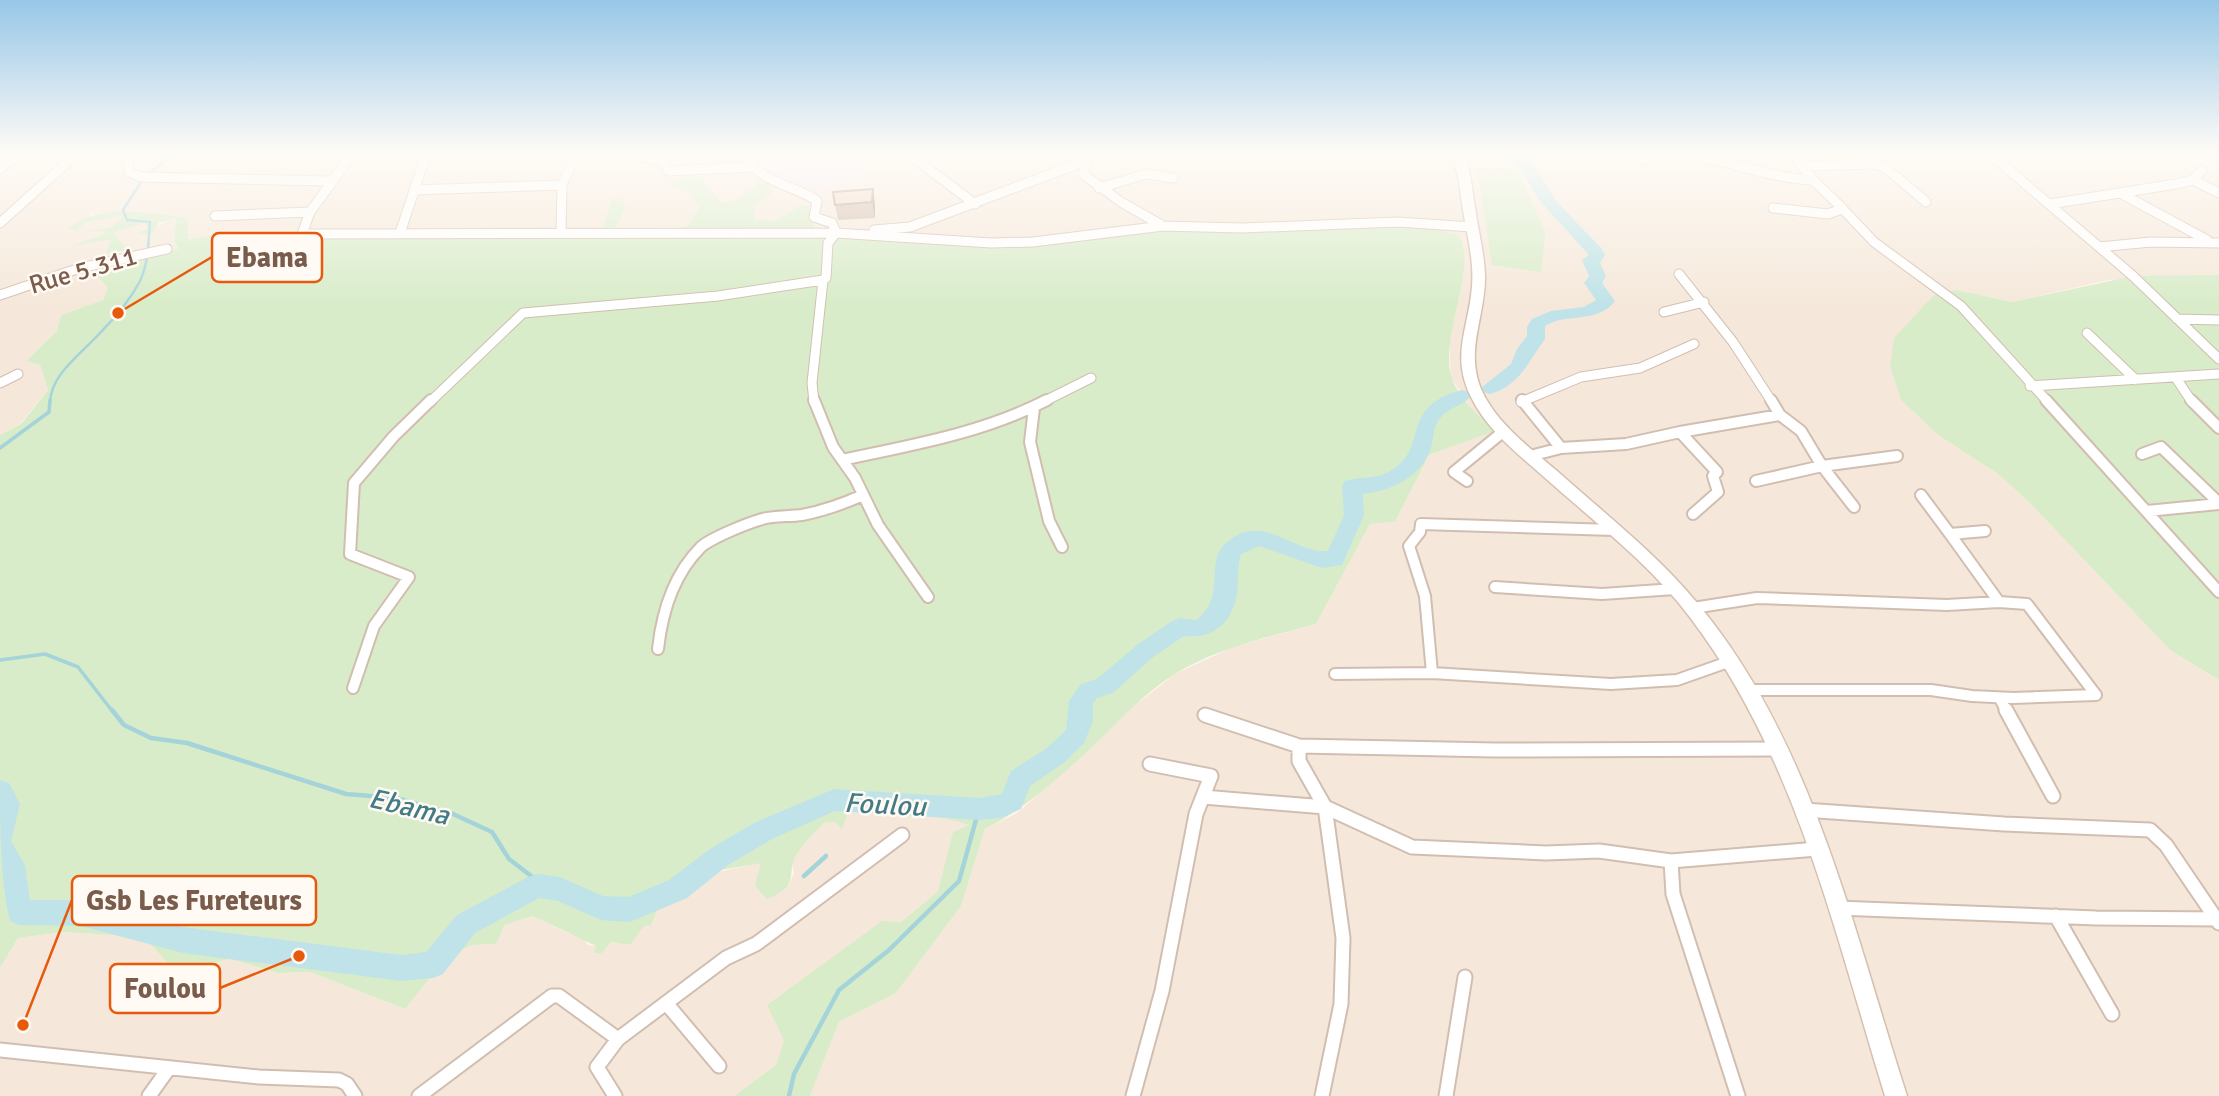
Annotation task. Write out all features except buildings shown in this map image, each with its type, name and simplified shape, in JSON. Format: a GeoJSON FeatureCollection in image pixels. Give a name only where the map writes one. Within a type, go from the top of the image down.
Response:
{"type":"FeatureCollection","features":[{"type":"Feature","properties":{"kind":"street"},"geometry":{"type":"LineString","coordinates":[[0,223],[22,203]]}},
{"type":"Feature","properties":{"kind":"street"},"geometry":{"type":"LineString","coordinates":[[316,203],[302,234],[836,233],[910,228],[975,204]]}},
{"type":"Feature","properties":{"kind":"street"},"geometry":{"type":"LineString","coordinates":[[400,233],[410,203]]}},
{"type":"Feature","properties":{"kind":"street"},"geometry":{"type":"LineString","coordinates":[[561,233],[562,203]]}},
{"type":"Feature","properties":{"kind":"street"},"geometry":{"type":"LineString","coordinates":[[817,203],[814,217],[832,223],[836,233]]}},
{"type":"Feature","properties":{"kind":"street"},"geometry":{"type":"LineString","coordinates":[[1122,203],[1163,226]]}},
{"type":"Feature","properties":{"kind":"street"},"geometry":{"type":"LineString","coordinates":[[1470,203],[1480,262],[1477,293],[1465,344],[1467,365],[1477,395],[1504,430],[1530,456],[1614,530],[1693,608],[1750,690],[1804,810],[1895,1096]]}},
{"type":"Feature","properties":{"kind":"street"},"geometry":{"type":"LineString","coordinates":[[2050,204],[2055,203]]}},
{"type":"Feature","properties":{"kind":"street"},"geometry":{"type":"LineString","coordinates":[[2139,203],[2215,243]]}},
{"type":"Feature","properties":{"kind":"street"},"geometry":{"type":"LineString","coordinates":[[2050,204],[2133,276],[2219,359]]}},
{"type":"Feature","properties":{"kind":"street"},"geometry":{"type":"LineString","coordinates":[[1773,208],[1828,214],[1839,210],[1839,205]]}},
{"type":"Feature","properties":{"kind":"street"},"geometry":{"type":"LineString","coordinates":[[1839,205],[1874,242],[1961,306],[2030,386],[2219,592]]}},
{"type":"Feature","properties":{"kind":"street"},"geometry":{"type":"LineString","coordinates":[[215,216],[310,212]]}},
{"type":"Feature","properties":{"kind":"street"},"geometry":{"type":"LineString","coordinates":[[836,233],[967,243],[1032,242],[1163,226],[1242,228],[1398,222],[1472,227]]}},
{"type":"Feature","properties":{"kind":"street"},"geometry":{"type":"LineString","coordinates":[[836,233],[828,243],[826,278],[823,280],[812,383],[814,403],[822,424],[878,525],[928,597]]}},
{"type":"Feature","properties":{"kind":"street"},"geometry":{"type":"LineString","coordinates":[[2099,247],[2151,242],[2215,243]]}},
{"type":"Feature","properties":{"kind":"street","name":"Rue 5.311"},"geometry":{"type":"LineString","coordinates":[[0,295],[80,268],[167,249]]}},
{"type":"Feature","properties":{"kind":"street"},"geometry":{"type":"LineString","coordinates":[[1679,274],[1703,302],[1765,388],[1780,415],[1801,431],[1822,466],[1854,507]]}},
{"type":"Feature","properties":{"kind":"street"},"geometry":{"type":"LineString","coordinates":[[354,688],[374,626],[409,577],[350,554],[354,483],[394,436],[523,313],[705,297],[823,280]]}},
{"type":"Feature","properties":{"kind":"street"},"geometry":{"type":"LineString","coordinates":[[1664,312],[1703,302]]}},
{"type":"Feature","properties":{"kind":"street"},"geometry":{"type":"LineString","coordinates":[[2177,319],[2219,320]]}},
{"type":"Feature","properties":{"kind":"street"},"geometry":{"type":"LineString","coordinates":[[2087,333],[2136,380]]}},
{"type":"Feature","properties":{"kind":"street"},"geometry":{"type":"LineString","coordinates":[[1561,448],[1520,401],[1581,377],[1640,368],[1694,344]]}},
{"type":"Feature","properties":{"kind":"street"},"geometry":{"type":"LineString","coordinates":[[0,383],[18,374]]}},
{"type":"Feature","properties":{"kind":"street"},"geometry":{"type":"LineString","coordinates":[[2030,386],[2219,374]]}},
{"type":"Feature","properties":{"kind":"street"},"geometry":{"type":"LineString","coordinates":[[842,460],[947,438],[1034,408],[1091,378]]}},
{"type":"Feature","properties":{"kind":"street"},"geometry":{"type":"LineString","coordinates":[[2176,378],[2195,406],[2219,428]]}},
{"type":"Feature","properties":{"kind":"street"},"geometry":{"type":"LineString","coordinates":[[1034,408],[1030,442],[1049,521],[1062,547]]}},
{"type":"Feature","properties":{"kind":"street"},"geometry":{"type":"LineString","coordinates":[[1530,456],[1561,448],[1626,444],[1662,434],[1780,415]]}},
{"type":"Feature","properties":{"kind":"street"},"geometry":{"type":"LineString","coordinates":[[1467,481],[1454,472],[1504,430]]}},
{"type":"Feature","properties":{"kind":"street"},"geometry":{"type":"LineString","coordinates":[[1680,432],[1717,472],[1713,476],[1718,492],[1693,514]]}},
{"type":"Feature","properties":{"kind":"street"},"geometry":{"type":"LineString","coordinates":[[2142,454],[2161,447],[2219,503]]}},
{"type":"Feature","properties":{"kind":"street"},"geometry":{"type":"LineString","coordinates":[[1756,481],[1822,466],[1897,456]]}},
{"type":"Feature","properties":{"kind":"street"},"geometry":{"type":"LineString","coordinates":[[658,649],[661,623],[669,597],[703,544],[761,519],[801,515],[841,505],[863,495]]}},
{"type":"Feature","properties":{"kind":"street"},"geometry":{"type":"LineString","coordinates":[[1921,495],[1999,602]]}},
{"type":"Feature","properties":{"kind":"street"},"geometry":{"type":"LineString","coordinates":[[2147,511],[2219,503]]}},
{"type":"Feature","properties":{"kind":"street"},"geometry":{"type":"LineString","coordinates":[[1432,673],[1425,596],[1409,546],[1420,532],[1421,524],[1614,530]]}},
{"type":"Feature","properties":{"kind":"street"},"geometry":{"type":"LineString","coordinates":[[1950,534],[1985,530]]}},
{"type":"Feature","properties":{"kind":"street"},"geometry":{"type":"LineString","coordinates":[[1495,587],[1602,594],[1675,589]]}},
{"type":"Feature","properties":{"kind":"street"},"geometry":{"type":"LineString","coordinates":[[1693,608],[1757,598],[1947,605],[1999,602],[2027,604],[2096,695],[2000,699],[1930,690],[1750,690]]}},
{"type":"Feature","properties":{"kind":"street"},"geometry":{"type":"LineString","coordinates":[[1335,674],[1432,673],[1611,684],[1677,680],[1731,661]]}},
{"type":"Feature","properties":{"kind":"street"},"geometry":{"type":"LineString","coordinates":[[2000,699],[2053,796]]}},
{"type":"Feature","properties":{"kind":"street"},"geometry":{"type":"LineString","coordinates":[[1205,715],[1299,746],[1494,750],[1778,749]]}},
{"type":"Feature","properties":{"kind":"street"},"geometry":{"type":"LineString","coordinates":[[1299,746],[1299,761],[1325,807],[1343,938],[1340,1004],[1322,1096]]}},
{"type":"Feature","properties":{"kind":"street"},"geometry":{"type":"LineString","coordinates":[[1133,1096],[1162,991],[1196,814],[1211,776],[1150,764]]}},
{"type":"Feature","properties":{"kind":"street"},"geometry":{"type":"LineString","coordinates":[[1203,797],[1325,807],[1412,847],[1546,853],[1599,851],[1671,860],[1817,849]]}},
{"type":"Feature","properties":{"kind":"street"},"geometry":{"type":"LineString","coordinates":[[1804,810],[2004,824],[2150,830],[2166,845],[2218,920]]}},
{"type":"Feature","properties":{"kind":"street"},"geometry":{"type":"LineString","coordinates":[[615,1096],[597,1066],[618,1040],[726,958],[756,944],[902,835]]}},
{"type":"Feature","properties":{"kind":"street"},"geometry":{"type":"LineString","coordinates":[[1671,860],[1673,894],[1738,1096]]}},
{"type":"Feature","properties":{"kind":"street"},"geometry":{"type":"LineString","coordinates":[[1836,908],[2218,920]]}},
{"type":"Feature","properties":{"kind":"street"},"geometry":{"type":"LineString","coordinates":[[2056,916],[2112,1014]]}},
{"type":"Feature","properties":{"kind":"street"},"geometry":{"type":"LineString","coordinates":[[1446,1096],[1465,977]]}},
{"type":"Feature","properties":{"kind":"street"},"geometry":{"type":"LineString","coordinates":[[419,1096],[552,996],[559,996],[618,1040]]}},
{"type":"Feature","properties":{"kind":"street"},"geometry":{"type":"LineString","coordinates":[[666,1003],[719,1066]]}},
{"type":"Feature","properties":{"kind":"street"},"geometry":{"type":"LineString","coordinates":[[0,1051],[259,1077],[339,1080],[347,1084],[355,1096]]}},
{"type":"Feature","properties":{"kind":"street"},"geometry":{"type":"LineString","coordinates":[[149,1096],[169,1068]]}},
{"type":"Feature","properties":{"kind":"shaded area"},"geometry":{"type":"Polygon","coordinates":[[[0,203],[611,203],[603,228],[595,230],[466,238],[215,235],[187,239],[176,217],[174,241],[178,250],[121,259],[103,300],[61,315],[57,331],[26,361],[40,365],[48,390],[21,423],[0,435],[0,203]],[[121,212],[90,214],[85,224],[111,215],[119,215],[121,218],[111,227],[96,231],[106,231],[106,234],[78,244],[112,240],[106,254],[122,253],[114,233],[145,223],[149,227],[138,234],[176,217],[121,212]]]}},
{"type":"Feature","properties":{"kind":"shaded area"},"geometry":{"type":"Polygon","coordinates":[[[612,203],[697,203],[699,207],[690,224],[675,231],[614,228],[612,203]]]}},
{"type":"Feature","properties":{"kind":"shaded area"},"geometry":{"type":"Polygon","coordinates":[[[2219,203],[2219,275],[2108,280],[2012,302],[1957,290],[1890,367],[1901,400],[1938,435],[1998,474],[2028,501],[2170,650],[2219,680],[2219,1096],[810,1096],[839,1022],[896,993],[961,906],[985,829],[1017,813],[1088,751],[1124,714],[1175,674],[1233,647],[1316,624],[1370,524],[1395,522],[1429,455],[1494,431],[1470,407],[1451,377],[1449,342],[1462,285],[1038,243],[815,230],[799,206],[776,222],[753,220],[754,205],[2219,203]]]}},
{"type":"Feature","properties":{"kind":"shaded area"},"geometry":{"type":"Polygon","coordinates":[[[850,807],[893,808],[909,817],[925,813],[970,825],[946,866],[938,891],[901,922],[784,1040],[776,1065],[734,1096],[0,1096],[0,968],[18,938],[64,932],[144,937],[175,971],[230,959],[278,973],[310,972],[405,1009],[448,956],[472,945],[496,944],[505,925],[534,916],[567,933],[582,937],[588,945],[597,946],[594,953],[602,953],[611,942],[630,945],[644,925],[651,925],[657,911],[701,876],[762,862],[778,895],[789,884],[794,873],[792,863],[798,851],[824,823],[835,822],[841,828],[850,807]]]}},
{"type":"Feature","properties":{"kind":"green space"},"geometry":{"type":"Polygon","coordinates":[[[611,203],[624,203],[626,207],[615,228],[675,231],[690,224],[699,207],[697,203],[758,203],[754,205],[754,220],[776,221],[799,206],[808,206],[815,230],[1038,243],[1166,230],[1416,225],[1458,235],[1463,248],[1464,264],[1450,341],[1451,375],[1463,398],[1495,431],[1429,455],[1395,522],[1370,524],[1316,624],[1226,650],[1175,674],[1140,701],[1051,784],[1013,813],[985,829],[961,906],[896,993],[839,1022],[810,1096],[734,1096],[776,1065],[784,1040],[767,1005],[882,921],[901,922],[938,891],[953,832],[969,825],[925,813],[909,817],[893,808],[850,807],[842,829],[835,822],[824,823],[801,848],[794,859],[789,884],[767,899],[755,886],[761,863],[703,873],[657,911],[651,925],[644,926],[630,945],[611,942],[602,953],[594,953],[596,946],[533,916],[505,925],[496,944],[472,945],[448,956],[405,1009],[310,972],[278,973],[230,959],[175,971],[144,937],[64,932],[18,938],[0,968],[0,435],[22,423],[48,390],[40,365],[26,361],[57,331],[61,315],[103,300],[108,288],[96,274],[114,262],[178,249],[174,241],[176,218],[158,223],[153,234],[136,234],[148,228],[145,223],[114,233],[127,250],[106,254],[111,240],[74,245],[105,234],[106,231],[87,232],[111,227],[121,218],[120,215],[85,223],[77,230],[68,229],[80,220],[94,215],[141,212],[188,218],[188,239],[215,235],[466,238],[595,230],[603,228],[611,203]]]}},
{"type":"Feature","properties":{"kind":"green space"},"geometry":{"type":"Polygon","coordinates":[[[1482,203],[1533,203],[1545,232],[1541,272],[1492,265],[1482,203]]]}},
{"type":"Feature","properties":{"kind":"green space"},"geometry":{"type":"Polygon","coordinates":[[[2219,275],[2219,680],[2170,650],[2028,501],[1998,474],[1938,435],[1901,400],[1890,367],[1894,338],[1934,295],[1957,290],[2012,302],[2133,276],[2219,275]]]}},
{"type":"Feature","properties":{"kind":"waterway","name":"Ebama"},"geometry":{"type":"LineString","coordinates":[[50,402],[56,382],[62,373],[117,315],[143,274],[150,222],[127,220],[123,210],[127,203]]}},
{"type":"Feature","properties":{"kind":"waterway","name":"Foulou"},"geometry":{"type":"LineString","coordinates":[[1490,388],[1516,370],[1527,346],[1536,339],[1538,323],[1543,319],[1579,314],[1606,301],[1593,283],[1598,276],[1590,260],[1596,259],[1593,248],[1549,203]]}},
{"type":"Feature","properties":{"kind":"waterway","name":"Foulou"},"geometry":{"type":"LineString","coordinates":[[0,846],[12,865],[19,912],[81,913],[183,940],[401,968],[433,965],[466,924],[537,886],[560,889],[601,908],[630,910],[678,889],[719,857],[763,831],[834,800],[979,809],[1001,807],[1012,801],[1020,779],[1056,755],[1076,736],[1081,721],[1081,701],[1089,691],[1105,686],[1145,651],[1180,627],[1200,629],[1213,620],[1224,603],[1228,561],[1232,549],[1246,541],[1259,538],[1272,540],[1309,557],[1335,559],[1354,515],[1352,486],[1381,483],[1407,469],[1420,452],[1424,430],[1431,417],[1447,401],[1462,396]]}},
{"type":"Feature","properties":{"kind":"waterway","name":"Ebama"},"geometry":{"type":"LineString","coordinates":[[0,448],[49,412],[50,400]]}},
{"type":"Feature","properties":{"kind":"waterway","name":"Ebama"},"geometry":{"type":"LineString","coordinates":[[0,660],[45,654],[78,667],[113,712]]}},
{"type":"Feature","properties":{"kind":"waterway","name":"Ebama"},"geometry":{"type":"LineString","coordinates":[[112,710],[124,725],[151,738],[187,743],[346,794],[396,798],[453,814],[492,832],[509,859],[535,879],[537,886]]}},
{"type":"Feature","properties":{"kind":"waterway","name":"Foulou"},"geometry":{"type":"LineString","coordinates":[[0,791],[8,804],[0,838]]}},
{"type":"Feature","properties":{"kind":"waterway"},"geometry":{"type":"LineString","coordinates":[[789,1096],[794,1074],[839,990],[889,950],[959,881],[979,809]]}},
{"type":"Feature","properties":{"kind":"waterway"},"geometry":{"type":"LineString","coordinates":[[804,876],[826,856]]}},
{"type":"Feature","properties":{"kind":"place","name":"Ebama"},"geometry":{"type":"Point","coordinates":[118,313]}},
{"type":"Feature","properties":{"kind":"place","name":"Foulou"},"geometry":{"type":"Point","coordinates":[299,956]}},
{"type":"Feature","properties":{"kind":"place","name":"Gsb Les Fureteurs"},"geometry":{"type":"Point","coordinates":[23,1025]}}]}
